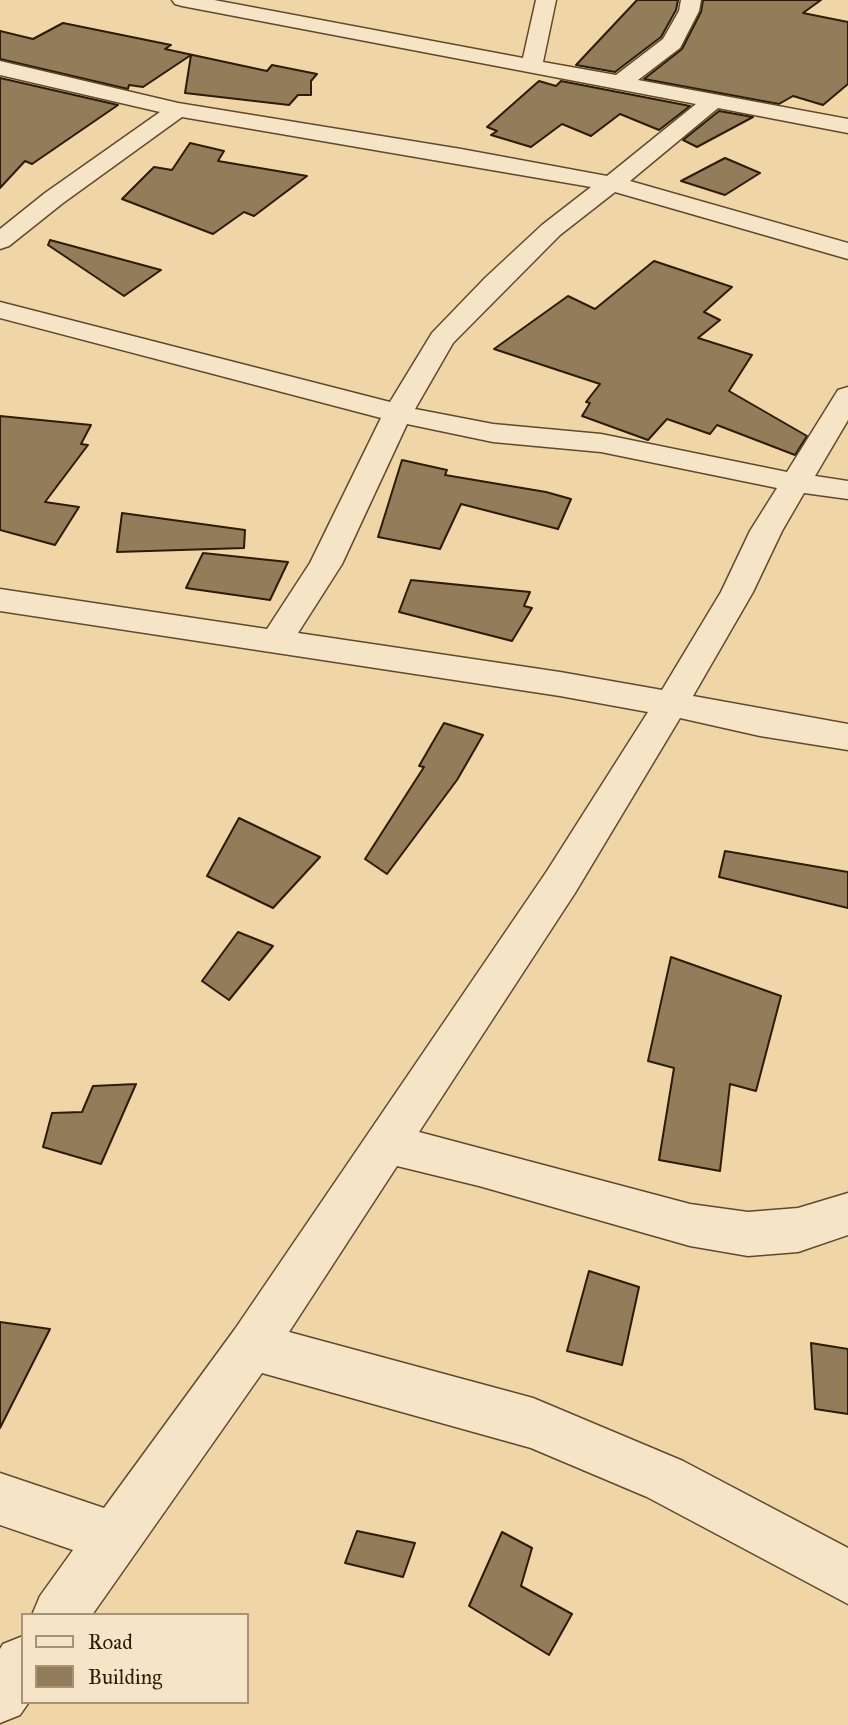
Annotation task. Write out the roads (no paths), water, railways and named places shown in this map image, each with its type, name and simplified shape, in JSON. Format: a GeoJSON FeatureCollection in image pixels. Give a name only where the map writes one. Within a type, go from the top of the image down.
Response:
{"type":"FeatureCollection","features":[{"type":"Feature","properties":{"kind":"street"},"geometry":{"type":"LineString","coordinates":[[182,0],[532,64],[712,102],[848,126]]}},
{"type":"Feature","properties":{"kind":"street"},"geometry":{"type":"LineString","coordinates":[[532,64],[546,0]]}},
{"type":"Feature","properties":{"kind":"street"},"geometry":{"type":"LineString","coordinates":[[620,83],[672,43],[689,11],[691,0]]}},
{"type":"Feature","properties":{"kind":"street"},"geometry":{"type":"LineString","coordinates":[[0,68],[178,110],[461,156],[612,184],[786,231],[848,251]]}},
{"type":"Feature","properties":{"kind":"street"},"geometry":{"type":"LineString","coordinates":[[277,640],[326,564],[397,415],[442,339],[494,284],[551,230],[712,102]]}},
{"type":"Feature","properties":{"kind":"street"},"geometry":{"type":"LineString","coordinates":[[0,241],[54,198],[178,110]]}},
{"type":"Feature","properties":{"kind":"street"},"geometry":{"type":"LineString","coordinates":[[0,310],[397,415],[480,431],[601,443],[797,483],[848,489]]}},
{"type":"Feature","properties":{"kind":"street"},"geometry":{"type":"LineString","coordinates":[[60,1613],[252,1346],[561,882],[671,704],[737,592],[766,531],[848,396]]}},
{"type":"Feature","properties":{"kind":"street"},"geometry":{"type":"LineString","coordinates":[[0,600],[277,640],[671,704],[760,723],[848,737]]}},
{"type":"Feature","properties":{"kind":"street"},"geometry":{"type":"LineString","coordinates":[[387,1144],[690,1224],[748,1234],[798,1230],[848,1214]]}},
{"type":"Feature","properties":{"kind":"street"},"geometry":{"type":"LineString","coordinates":[[252,1346],[533,1423],[665,1479],[848,1577]]}},
{"type":"Feature","properties":{"kind":"street"},"geometry":{"type":"LineString","coordinates":[[0,1499],[116,1538]]}},
{"type":"Feature","properties":{"kind":"street"},"geometry":{"type":"LineString","coordinates":[[0,1695],[21,1667]]}}]}
